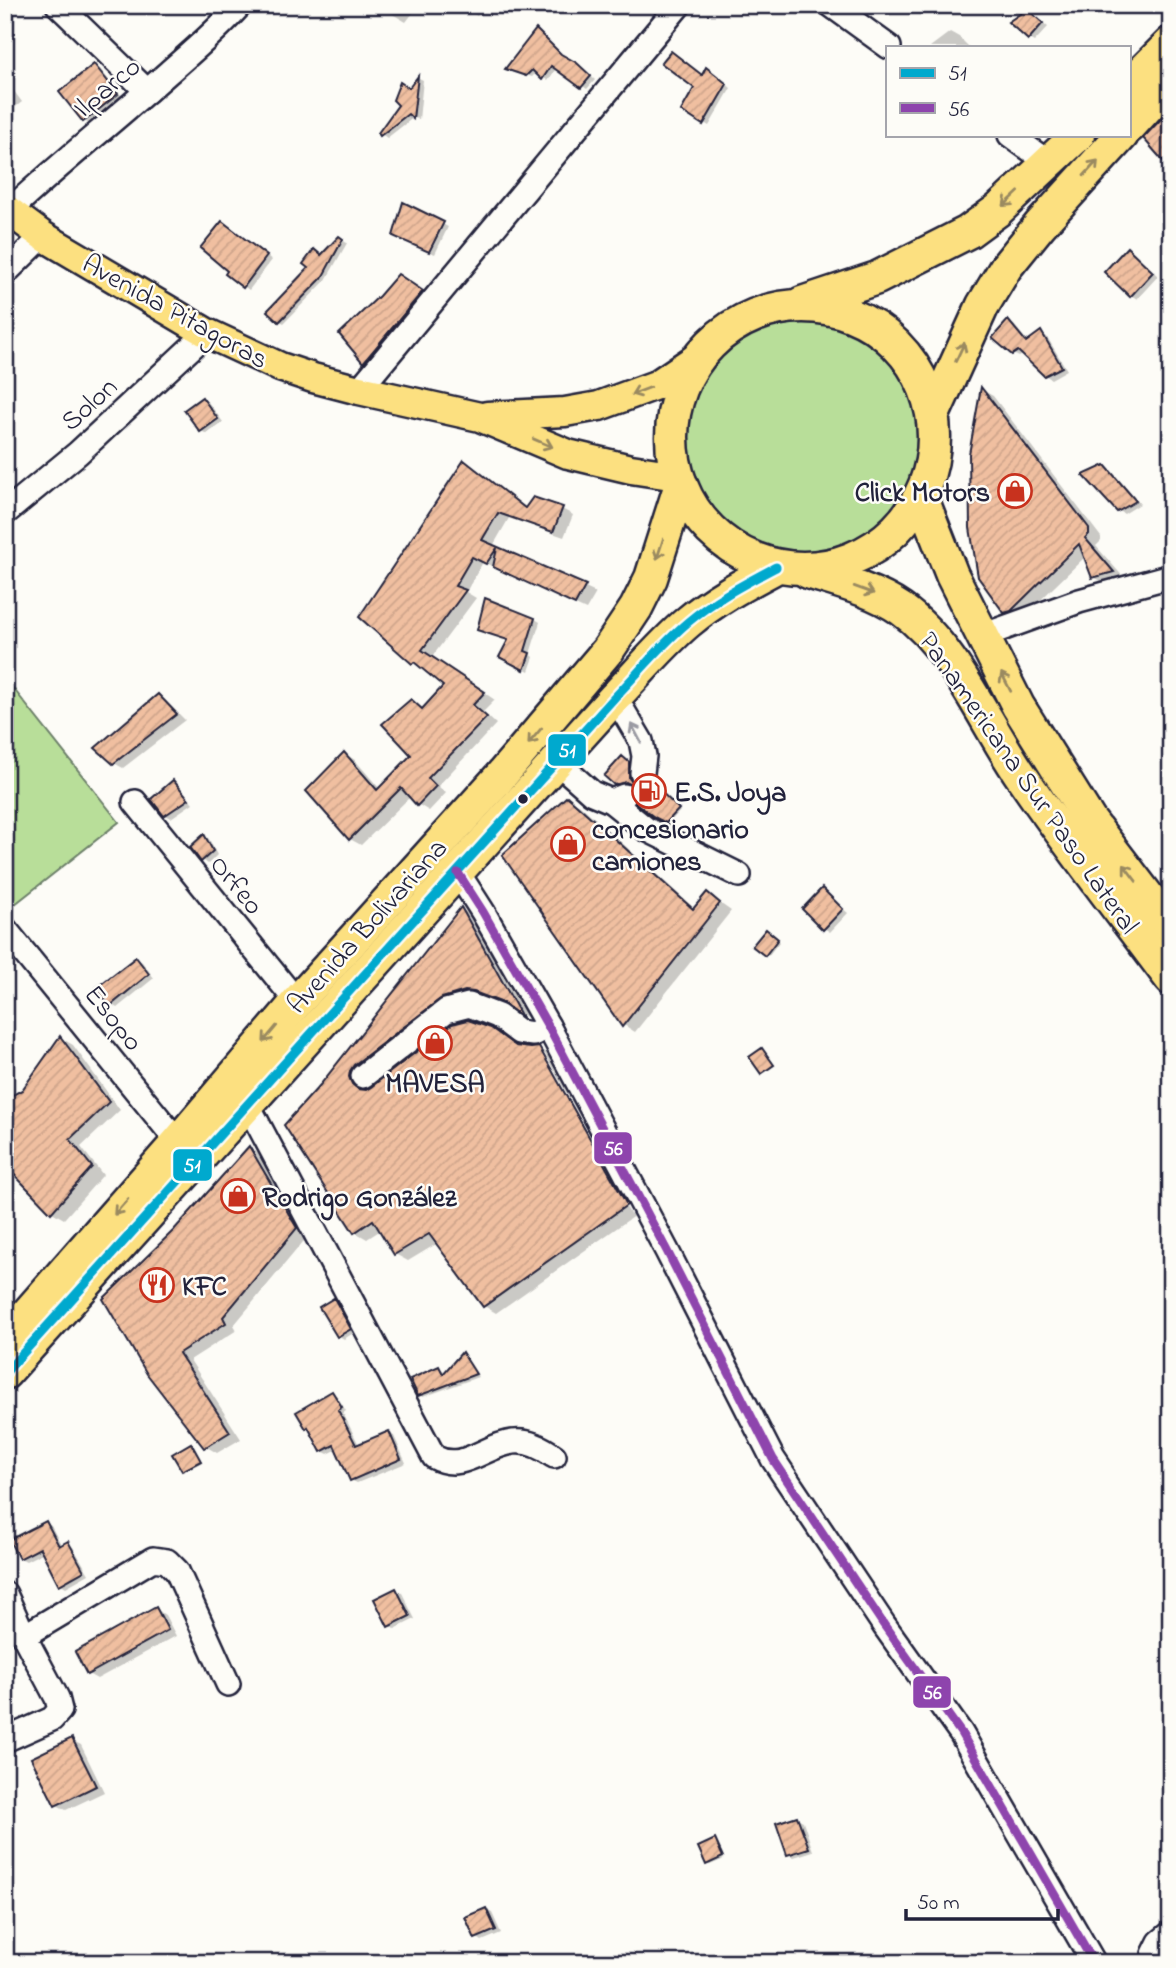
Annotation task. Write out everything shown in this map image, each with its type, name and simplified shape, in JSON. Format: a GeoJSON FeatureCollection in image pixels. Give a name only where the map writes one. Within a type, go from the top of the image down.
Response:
{"type":"FeatureCollection","features":[{"type":"Feature","properties":{"kind":"highway"},"geometry":{"type":"LineString","coordinates":[[1130,84],[1171,43]]}},
{"type":"Feature","properties":{"kind":"highway"},"geometry":{"type":"LineString","coordinates":[[1130,126],[1171,80]]}},
{"type":"Feature","properties":{"kind":"highway"},"geometry":{"type":"LineString","coordinates":[[679,480],[672,445],[674,414],[683,383],[699,356],[718,336],[741,320],[767,310],[795,305],[877,278],[968,232],[999,210],[1077,136]]}},
{"type":"Feature","properties":{"kind":"highway"},"geometry":{"type":"LineString","coordinates":[[933,415],[957,358],[1006,267],[1040,225],[1121,136]]}},
{"type":"Feature","properties":{"kind":"highway"},"geometry":{"type":"LineString","coordinates":[[788,568],[837,566],[871,551],[900,527],[921,496],[930,471],[935,443],[933,415],[920,379],[899,347],[869,323],[833,309],[795,305]]}},
{"type":"Feature","properties":{"kind":"highway","name":"Panamericana Sur Paso Lateral"},"geometry":{"type":"LineString","coordinates":[[679,480],[692,508],[714,534],[741,554],[871,591],[902,610],[930,635],[952,665],[1021,776],[1171,979]]}},
{"type":"Feature","properties":{"kind":"highway","name":"Avenida Bolivariana"},"geometry":{"type":"LineString","coordinates":[[5,1339],[297,1002],[499,778],[608,650],[636,608],[651,578],[679,480]]}},
{"type":"Feature","properties":{"kind":"highway"},"geometry":{"type":"LineString","coordinates":[[921,496],[952,575],[1018,706],[1090,821],[1171,927]]}},
{"type":"Feature","properties":{"kind":"highway","name":"Avenida Bolivariana"},"geometry":{"type":"LineString","coordinates":[[5,1373],[615,697],[686,623],[729,593],[788,568]]}},
{"type":"Feature","properties":{"kind":"main road","name":"Avenida Pitagoras"},"geometry":{"type":"LineString","coordinates":[[7,210],[43,236],[207,333],[280,367],[359,390],[480,416],[568,454],[679,480]]}},
{"type":"Feature","properties":{"kind":"main road","name":"Avenida Pitagoras"},"geometry":{"type":"LineString","coordinates":[[480,416],[565,412],[599,406],[656,385],[699,356]]}},
{"type":"Feature","properties":{"kind":"street"},"geometry":{"type":"LineString","coordinates":[[58,5],[147,92]]}},
{"type":"Feature","properties":{"kind":"street","name":"Ilparco"},"geometry":{"type":"LineString","coordinates":[[7,210],[147,92],[223,25],[240,5]]}},
{"type":"Feature","properties":{"kind":"street"},"geometry":{"type":"LineString","coordinates":[[359,390],[679,5]]}},
{"type":"Feature","properties":{"kind":"street"},"geometry":{"type":"LineString","coordinates":[[831,5],[888,46]]}},
{"type":"Feature","properties":{"kind":"street"},"geometry":{"type":"LineString","coordinates":[[1011,136],[1049,163]]}},
{"type":"Feature","properties":{"kind":"street"},"geometry":{"type":"LineString","coordinates":[[5,273],[43,236]]}},
{"type":"Feature","properties":{"kind":"street","name":"Solon"},"geometry":{"type":"LineString","coordinates":[[5,513],[78,453],[207,333]]}},
{"type":"Feature","properties":{"kind":"street"},"geometry":{"type":"LineString","coordinates":[[982,636],[1079,601],[1171,576]]}},
{"type":"Feature","properties":{"kind":"street"},"geometry":{"type":"LineString","coordinates":[[615,697],[641,741],[644,756],[642,773]]}},
{"type":"Feature","properties":{"kind":"street"},"geometry":{"type":"LineString","coordinates":[[557,762],[592,793],[618,798],[646,829],[739,875]]}},
{"type":"Feature","properties":{"kind":"street","name":"Orfeo"},"geometry":{"type":"LineString","coordinates":[[135,802],[297,1002]]}},
{"type":"Feature","properties":{"kind":"street"},"geometry":{"type":"LineString","coordinates":[[458,873],[548,1026],[773,1459],[884,1625],[961,1732],[1094,1963]]}},
{"type":"Feature","properties":{"kind":"street","name":"Esopo"},"geometry":{"type":"LineString","coordinates":[[5,929],[178,1142]]}},
{"type":"Feature","properties":{"kind":"street"},"geometry":{"type":"LineString","coordinates":[[363,1076],[446,1011],[470,1004],[498,1016],[519,1032],[533,1034],[548,1026]]}},
{"type":"Feature","properties":{"kind":"street"},"geometry":{"type":"LineString","coordinates":[[248,1105],[434,1457],[443,1462],[457,1462],[514,1441],[542,1447],[554,1456]]}},
{"type":"Feature","properties":{"kind":"street"},"geometry":{"type":"LineString","coordinates":[[23,1636],[153,1559],[167,1561],[177,1571],[228,1684]]}},
{"type":"Feature","properties":{"kind":"street"},"geometry":{"type":"LineString","coordinates":[[5,1594],[23,1636],[57,1698],[60,1710],[52,1719],[5,1740]]}},
{"type":"Feature","properties":{"kind":"street"},"geometry":{"type":"LineString","coordinates":[[1157,1963],[1154,1954],[1160,1942],[1171,1933]]}},
{"type":"Feature","properties":{"kind":"green space"},"geometry":{"type":"Polygon","coordinates":[[[793,321],[815,321],[859,334],[878,347],[894,363],[907,382],[915,403],[920,437],[918,460],[907,492],[894,511],[878,527],[859,540],[838,548],[815,553],[793,553],[749,540],[730,527],[714,511],[701,492],[693,471],[688,448],[688,426],[701,382],[714,363],[730,347],[749,334],[770,326],[793,321]]]}},
{"type":"Feature","properties":{"kind":"green space"},"geometry":{"type":"Polygon","coordinates":[[[5,678],[119,822],[5,912],[5,678]]]}},
{"type":"Feature","properties":{"kind":"building"},"geometry":{"type":"Polygon","coordinates":[[[1027,9],[1043,23],[1028,40],[1008,22],[1027,9]]]}},
{"type":"Feature","properties":{"kind":"building"},"geometry":{"type":"Polygon","coordinates":[[[536,29],[561,54],[577,63],[591,76],[581,88],[551,66],[542,80],[532,70],[526,76],[505,69],[536,29]]]}},
{"type":"Feature","properties":{"kind":"building"},"geometry":{"type":"Polygon","coordinates":[[[671,51],[702,75],[706,67],[727,84],[703,125],[681,111],[694,88],[661,63],[671,51]]]}},
{"type":"Feature","properties":{"kind":"building"},"geometry":{"type":"Polygon","coordinates":[[[94,64],[118,94],[83,122],[59,92],[94,64]]]}},
{"type":"Feature","properties":{"kind":"building"},"geometry":{"type":"Polygon","coordinates":[[[418,76],[413,119],[408,114],[380,136],[378,133],[398,105],[393,100],[400,82],[409,88],[418,76]]]}},
{"type":"Feature","properties":{"kind":"building"},"geometry":{"type":"Polygon","coordinates":[[[1162,118],[1171,126],[1171,170],[1143,138],[1162,118]]]}},
{"type":"Feature","properties":{"kind":"building"},"geometry":{"type":"Polygon","coordinates":[[[403,202],[444,222],[429,252],[393,236],[403,202]]]}},
{"type":"Feature","properties":{"kind":"building"},"geometry":{"type":"Polygon","coordinates":[[[222,221],[267,256],[243,288],[200,248],[222,221]]]}},
{"type":"Feature","properties":{"kind":"building"},"geometry":{"type":"Polygon","coordinates":[[[339,236],[343,239],[322,278],[279,322],[267,311],[308,268],[303,264],[314,249],[321,255],[339,236]]]}},
{"type":"Feature","properties":{"kind":"building"},"geometry":{"type":"Polygon","coordinates":[[[1127,247],[1153,272],[1130,297],[1104,272],[1127,247]]]}},
{"type":"Feature","properties":{"kind":"building"},"geometry":{"type":"Polygon","coordinates":[[[398,274],[423,291],[363,363],[339,334],[398,274]]]}},
{"type":"Feature","properties":{"kind":"building"},"geometry":{"type":"Polygon","coordinates":[[[1008,320],[1026,342],[1041,331],[1062,367],[1044,376],[1018,351],[1012,355],[992,338],[1008,320]]]}},
{"type":"Feature","properties":{"kind":"building","name":"Click Motors"},"geometry":{"type":"Polygon","coordinates":[[[981,387],[1089,528],[1089,534],[1085,538],[1114,572],[1092,578],[1079,544],[1011,611],[1004,613],[978,577],[970,528],[969,454],[981,387]]]}},
{"type":"Feature","properties":{"kind":"building"},"geometry":{"type":"Polygon","coordinates":[[[202,397],[218,419],[200,432],[184,410],[202,397]]]}},
{"type":"Feature","properties":{"kind":"building"},"geometry":{"type":"Polygon","coordinates":[[[464,460],[525,508],[533,497],[563,507],[553,532],[498,513],[482,540],[586,585],[575,605],[493,567],[497,548],[486,564],[472,557],[455,586],[466,590],[422,650],[485,692],[473,705],[487,717],[428,778],[436,786],[417,806],[401,788],[349,840],[306,791],[344,752],[377,790],[411,755],[382,724],[411,699],[422,709],[443,686],[414,662],[412,664],[359,617],[464,460]]]}},
{"type":"Feature","properties":{"kind":"building"},"geometry":{"type":"Polygon","coordinates":[[[1105,465],[1136,501],[1117,512],[1083,475],[1105,465]]]}},
{"type":"Feature","properties":{"kind":"building"},"geometry":{"type":"Polygon","coordinates":[[[485,598],[535,618],[525,651],[530,653],[524,670],[499,657],[508,640],[477,630],[485,598]]]}},
{"type":"Feature","properties":{"kind":"building"},"geometry":{"type":"Polygon","coordinates":[[[158,694],[177,714],[113,764],[95,748],[158,694]]]}},
{"type":"Feature","properties":{"kind":"building"},"geometry":{"type":"Polygon","coordinates":[[[622,756],[629,762],[629,778],[633,784],[641,787],[652,783],[679,809],[666,823],[636,803],[637,792],[632,785],[626,782],[614,785],[604,776],[622,756]]]}},
{"type":"Feature","properties":{"kind":"building"},"geometry":{"type":"Polygon","coordinates":[[[173,780],[189,799],[164,816],[151,799],[173,780]]]}},
{"type":"Feature","properties":{"kind":"building"},"geometry":{"type":"Polygon","coordinates":[[[567,796],[693,909],[707,892],[720,903],[622,1027],[502,855],[567,796]]]}},
{"type":"Feature","properties":{"kind":"building"},"geometry":{"type":"Polygon","coordinates":[[[204,834],[213,851],[201,862],[190,847],[204,834]]]}},
{"type":"Feature","properties":{"kind":"building"},"geometry":{"type":"Polygon","coordinates":[[[822,888],[843,909],[823,930],[802,909],[822,888]]]}},
{"type":"Feature","properties":{"kind":"building"},"geometry":{"type":"Polygon","coordinates":[[[461,907],[522,1017],[503,1003],[474,992],[465,991],[442,998],[354,1065],[349,1077],[352,1084],[358,1089],[366,1090],[452,1024],[468,1020],[491,1028],[516,1046],[539,1047],[627,1205],[483,1307],[429,1234],[394,1255],[373,1220],[354,1233],[284,1125],[320,1085],[461,907]]]}},
{"type":"Feature","properties":{"kind":"building"},"geometry":{"type":"Polygon","coordinates":[[[766,929],[778,939],[765,956],[752,946],[766,929]]]}},
{"type":"Feature","properties":{"kind":"building"},"geometry":{"type":"Polygon","coordinates":[[[136,957],[149,974],[110,1006],[96,988],[136,957]]]}},
{"type":"Feature","properties":{"kind":"building"},"geometry":{"type":"Polygon","coordinates":[[[60,1036],[109,1102],[70,1139],[92,1167],[51,1213],[5,1165],[5,1099],[22,1090],[60,1036]]]}},
{"type":"Feature","properties":{"kind":"building"},"geometry":{"type":"Polygon","coordinates":[[[762,1048],[774,1065],[761,1074],[749,1057],[762,1048]]]}},
{"type":"Feature","properties":{"kind":"building"},"geometry":{"type":"Polygon","coordinates":[[[249,1146],[297,1228],[223,1317],[226,1323],[179,1353],[230,1432],[204,1448],[147,1374],[103,1299],[173,1231],[249,1146]]]}},
{"type":"Feature","properties":{"kind":"building"},"geometry":{"type":"Polygon","coordinates":[[[334,1298],[351,1329],[337,1337],[319,1307],[334,1298]]]}},
{"type":"Feature","properties":{"kind":"building"},"geometry":{"type":"Polygon","coordinates":[[[462,1352],[476,1374],[418,1396],[410,1379],[439,1366],[443,1374],[462,1352]]]}},
{"type":"Feature","properties":{"kind":"building"},"geometry":{"type":"Polygon","coordinates":[[[332,1391],[342,1407],[338,1410],[356,1445],[389,1431],[401,1459],[350,1481],[334,1445],[321,1452],[308,1427],[306,1429],[296,1412],[332,1391]]]}},
{"type":"Feature","properties":{"kind":"building"},"geometry":{"type":"Polygon","coordinates":[[[191,1443],[201,1461],[182,1471],[172,1454],[191,1443]]]}},
{"type":"Feature","properties":{"kind":"building"},"geometry":{"type":"Polygon","coordinates":[[[46,1521],[59,1546],[68,1541],[84,1571],[59,1585],[40,1548],[19,1559],[9,1540],[46,1521]]]}},
{"type":"Feature","properties":{"kind":"building"},"geometry":{"type":"Polygon","coordinates":[[[396,1588],[410,1616],[388,1627],[374,1599],[396,1588]]]}},
{"type":"Feature","properties":{"kind":"building"},"geometry":{"type":"Polygon","coordinates":[[[156,1607],[168,1630],[87,1675],[75,1652],[156,1607]]]}},
{"type":"Feature","properties":{"kind":"building"},"geometry":{"type":"Polygon","coordinates":[[[72,1738],[96,1786],[55,1806],[31,1758],[72,1738]]]}},
{"type":"Feature","properties":{"kind":"building"},"geometry":{"type":"Polygon","coordinates":[[[797,1816],[809,1848],[787,1855],[776,1823],[797,1816]]]}},
{"type":"Feature","properties":{"kind":"building"},"geometry":{"type":"Polygon","coordinates":[[[715,1839],[723,1857],[706,1865],[698,1847],[715,1839]]]}},
{"type":"Feature","properties":{"kind":"building"},"geometry":{"type":"Polygon","coordinates":[[[486,1908],[496,1930],[475,1939],[465,1917],[486,1908]]]}},
{"type":"Feature","properties":{"kind":"transit line","name":"51"},"geometry":{"type":"LineString","coordinates":[[5,1373],[660,649],[709,606],[776,567]]}},
{"type":"Feature","properties":{"kind":"transit line","name":"56"},"geometry":{"type":"LineString","coordinates":[[458,873],[548,1026],[773,1459],[884,1625],[961,1733],[1094,1963]]}},
{"type":"Feature","properties":{"kind":"place","name":"Click Motors"},"geometry":{"type":"Point","coordinates":[1015,491]}},
{"type":"Feature","properties":{"kind":"place","name":"E.S. Joya"},"geometry":{"type":"Point","coordinates":[649,791]}},
{"type":"Feature","properties":{"kind":"place","name":"concesionario camiones"},"geometry":{"type":"Point","coordinates":[568,844]}},
{"type":"Feature","properties":{"kind":"place","name":"MAVESA"},"geometry":{"type":"Point","coordinates":[435,1043]}},
{"type":"Feature","properties":{"kind":"place","name":"Rodrigo González"},"geometry":{"type":"Point","coordinates":[238,1196]}},
{"type":"Feature","properties":{"kind":"place","name":"KFC"},"geometry":{"type":"Point","coordinates":[157,1285]}}]}
